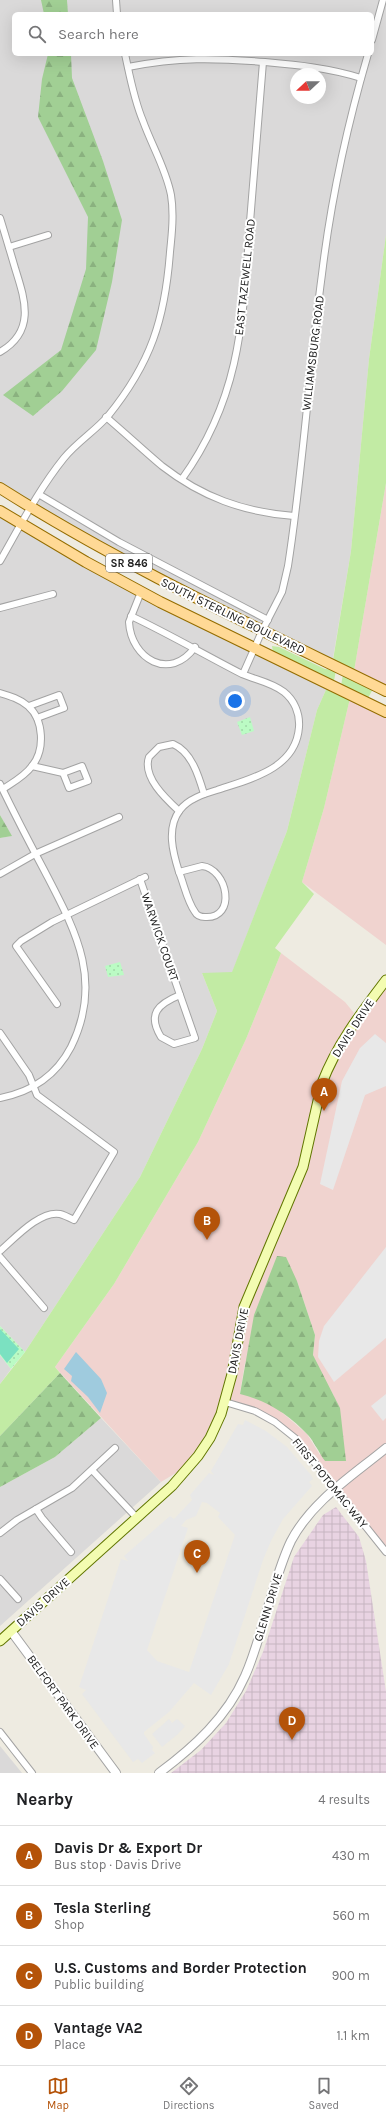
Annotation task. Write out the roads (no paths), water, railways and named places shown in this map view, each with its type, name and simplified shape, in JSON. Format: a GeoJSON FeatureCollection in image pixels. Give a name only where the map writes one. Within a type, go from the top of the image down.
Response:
{"type":"FeatureCollection","features":[{"type":"Feature","properties":{"kind":"main road","name":"SOUTH STERLING BOULEVARD"},"geometry":{"type":"LineString","coordinates":[[0,488],[107,552],[386,691]]}},
{"type":"Feature","properties":{"kind":"main road","name":"SOUTH STERLING BOULEVARD"},"geometry":{"type":"LineString","coordinates":[[0,511],[141,592],[386,712]]}},
{"type":"Feature","properties":{"kind":"main road","name":"DAVIS DRIVE"},"geometry":{"type":"LineString","coordinates":[[0,1641],[172,1486],[198,1456],[210,1438],[225,1402],[244,1307],[303,1167],[319,1096],[327,1070],[342,1041],[386,980]]}},
{"type":"Feature","properties":{"kind":"street"},"geometry":{"type":"LineString","coordinates":[[116,0],[117,12]]}},
{"type":"Feature","properties":{"kind":"street"},"geometry":{"type":"LineString","coordinates":[[374,33],[383,0]]}},
{"type":"Feature","properties":{"kind":"street"},"geometry":{"type":"LineString","coordinates":[[0,560],[40,496],[49,478],[65,456],[106,417],[139,372],[156,335],[165,300],[171,237],[172,207],[169,185],[138,110],[125,56]]}},
{"type":"Feature","properties":{"kind":"street","name":"WILLIAMSBURG ROAD"},"geometry":{"type":"LineString","coordinates":[[243,674],[262,630],[282,592],[292,542],[327,237],[345,140],[367,56]]}},
{"type":"Feature","properties":{"kind":"street"},"geometry":{"type":"LineString","coordinates":[[128,67],[163,61],[196,58],[315,66],[361,78]]}},
{"type":"Feature","properties":{"kind":"street","name":"EAST TAZEWELL ROAD"},"geometry":{"type":"LineString","coordinates":[[182,479],[199,456],[217,419],[230,383],[238,349],[246,274],[263,62]]}},
{"type":"Feature","properties":{"kind":"street"},"geometry":{"type":"LineString","coordinates":[[0,218],[25,301],[25,316],[17,337],[0,352]]}},
{"type":"Feature","properties":{"kind":"street"},"geometry":{"type":"LineString","coordinates":[[9,247],[48,235]]}},
{"type":"Feature","properties":{"kind":"street"},"geometry":{"type":"LineString","coordinates":[[106,417],[161,465],[182,479],[234,506],[252,511],[294,516]]}},
{"type":"Feature","properties":{"kind":"street"},"geometry":{"type":"LineString","coordinates":[[40,496],[119,542],[268,620]]}},
{"type":"Feature","properties":{"kind":"street"},"geometry":{"type":"LineString","coordinates":[[141,592],[132,616],[130,627],[134,640],[141,652],[153,662],[164,665],[174,663],[187,657],[195,647]]}},
{"type":"Feature","properties":{"kind":"street"},"geometry":{"type":"LineString","coordinates":[[0,608],[53,594]]}},
{"type":"Feature","properties":{"kind":"street"},"geometry":{"type":"LineString","coordinates":[[132,616],[195,647],[243,674],[278,688],[290,698],[297,710],[299,722],[296,742],[291,754],[280,764],[248,780],[204,794],[190,802],[179,811],[175,821],[172,841],[179,872],[193,909],[198,916],[208,918],[221,912],[226,904],[224,891],[220,877],[214,870],[202,866],[179,872]]}},
{"type":"Feature","properties":{"kind":"street"},"geometry":{"type":"LineString","coordinates":[[0,693],[15,698],[29,706],[37,718],[40,741],[37,756],[32,766],[1,787],[67,914],[82,955],[86,988],[81,1023],[68,1052],[53,1073],[33,1087],[13,1095],[0,1098]]}},
{"type":"Feature","properties":{"kind":"street"},"geometry":{"type":"LineString","coordinates":[[29,706],[59,695],[64,708],[37,718]]}},
{"type":"Feature","properties":{"kind":"street"},"geometry":{"type":"LineString","coordinates":[[179,811],[160,792],[149,770],[149,757],[159,747],[170,744],[183,750],[193,766],[204,794]]}},
{"type":"Feature","properties":{"kind":"street"},"geometry":{"type":"LineString","coordinates":[[32,766],[63,773]]}},
{"type":"Feature","properties":{"kind":"street"},"geometry":{"type":"LineString","coordinates":[[0,874],[35,854],[119,817]]}},
{"type":"Feature","properties":{"kind":"street","name":"WARWICK COURT"},"geometry":{"type":"LineString","coordinates":[[67,914],[142,878],[195,1038],[174,1044],[161,1037],[155,1018],[156,1012],[161,1004],[180,995]]}},
{"type":"Feature","properties":{"kind":"street"},"geometry":{"type":"LineString","coordinates":[[57,1004],[16,946],[21,941],[67,914]]}},
{"type":"Feature","properties":{"kind":"street"},"geometry":{"type":"LineString","coordinates":[[0,1033],[29,1075],[37,1096],[114,1152],[74,1220],[60,1214],[51,1214],[39,1219],[0,1251]]}},
{"type":"Feature","properties":{"kind":"street"},"geometry":{"type":"LineString","coordinates":[[0,1257],[44,1308]]}},
{"type":"Feature","properties":{"kind":"street","name":"FIRST POTOMAC WAY"},"geometry":{"type":"LineString","coordinates":[[225,1402],[255,1411],[275,1422],[295,1438],[386,1552]]}},
{"type":"Feature","properties":{"kind":"street"},"geometry":{"type":"LineString","coordinates":[[0,1533],[36,1509],[72,1488],[115,1448]]}},
{"type":"Feature","properties":{"kind":"street","name":"GLENN DRIVE"},"geometry":{"type":"LineString","coordinates":[[159,1773],[206,1733],[228,1705],[244,1677],[283,1560],[292,1540],[304,1521],[318,1504],[386,1448]]}},
{"type":"Feature","properties":{"kind":"street"},"geometry":{"type":"LineString","coordinates":[[92,1470],[137,1518]]}},
{"type":"Feature","properties":{"kind":"street"},"geometry":{"type":"LineString","coordinates":[[36,1509],[71,1552]]}},
{"type":"Feature","properties":{"kind":"street"},"geometry":{"type":"LineString","coordinates":[[0,1579],[18,1599]]}},
{"type":"Feature","properties":{"kind":"street","name":"BELFORT PARK DRIVE"},"geometry":{"type":"LineString","coordinates":[[11,1631],[116,1773]]}},
{"type":"Feature","properties":{"kind":"street"},"geometry":{"type":"LineString","coordinates":[[0,1732],[32,1773]]}},
{"type":"Feature","properties":{"kind":"water"},"geometry":{"type":"Polygon","coordinates":[[[76,1352],[101,1379],[107,1393],[100,1413],[88,1397],[71,1381],[72,1376],[64,1369],[76,1352]]]}},
{"type":"Feature","properties":{"kind":"place","name":"Davis Dr & Export Dr"},"geometry":{"type":"Point","coordinates":[324,1111]}},
{"type":"Feature","properties":{"kind":"place","name":"Tesla Sterling"},"geometry":{"type":"Point","coordinates":[207,1240]}},
{"type":"Feature","properties":{"kind":"place","name":"U.S. Customs and Border Protection"},"geometry":{"type":"Point","coordinates":[197,1573]}},
{"type":"Feature","properties":{"kind":"place","name":"Vantage VA2"},"geometry":{"type":"Point","coordinates":[292,1740]}}]}
